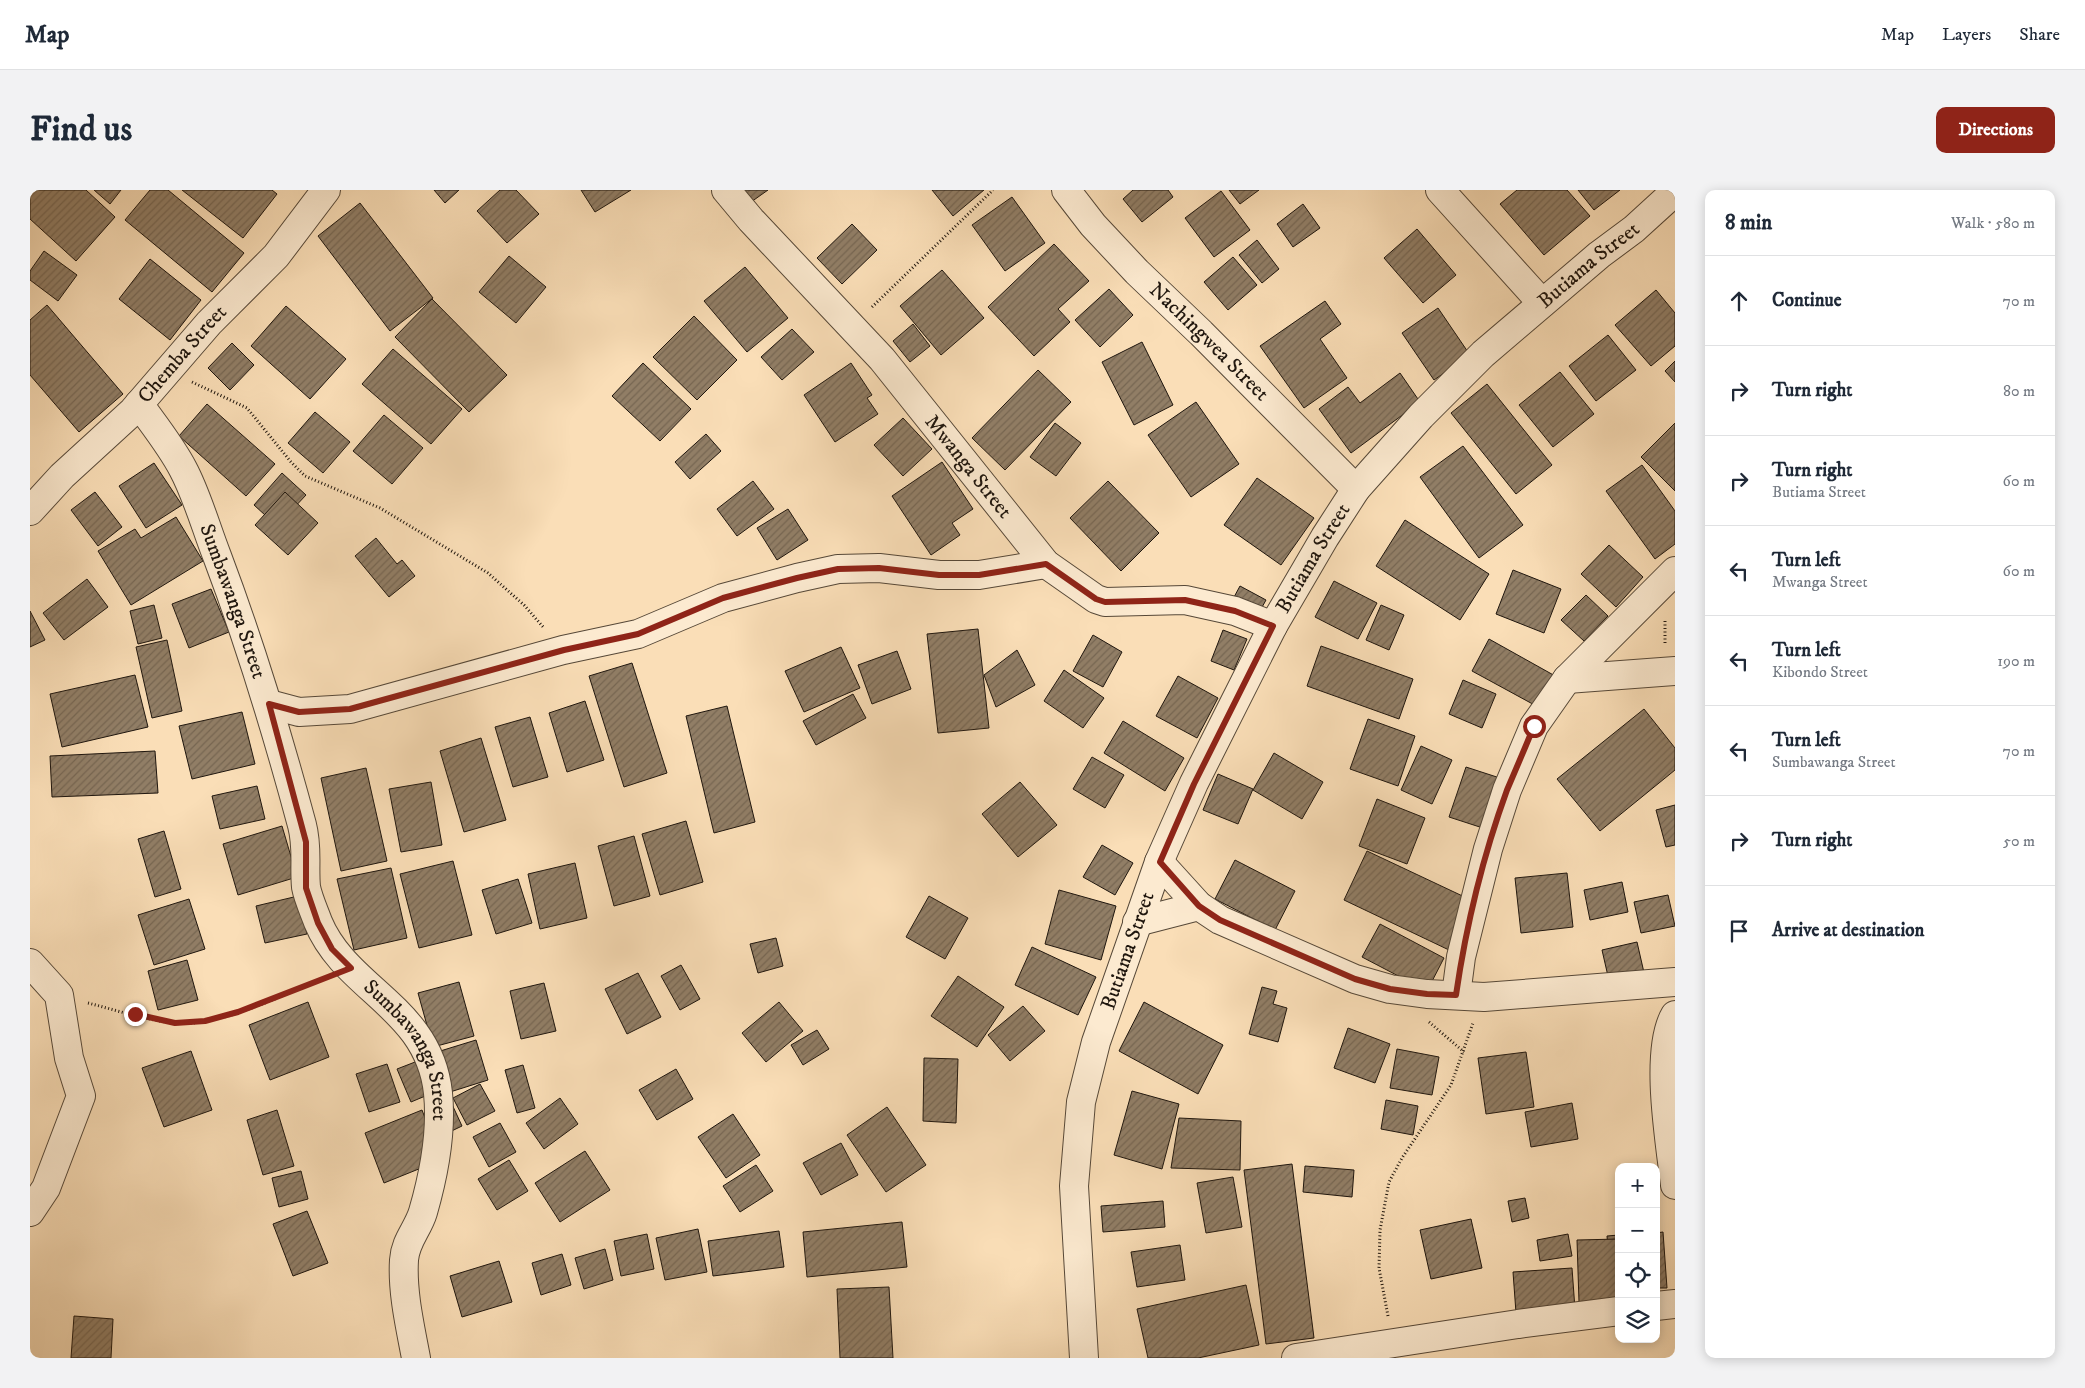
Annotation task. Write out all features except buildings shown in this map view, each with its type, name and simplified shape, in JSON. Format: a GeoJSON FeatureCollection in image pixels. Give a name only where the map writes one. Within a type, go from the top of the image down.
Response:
{"type":"FeatureCollection","features":[{"type":"Feature","properties":{"kind":"street","name":"Chemba Street"},"geometry":{"type":"LineString","coordinates":[[30,511],[62,476],[139,404],[209,323],[276,256],[326,190]]}},
{"type":"Feature","properties":{"kind":"street","name":"Mwanga Street"},"geometry":{"type":"LineString","coordinates":[[726,190],[751,220],[882,359],[1046,564],[1096,599],[1105,602],[1185,600],[1235,611],[1273,626]]}},
{"type":"Feature","properties":{"kind":"street","name":"Nachingwea Street"},"geometry":{"type":"LineString","coordinates":[[1066,190],[1093,225],[1137,272],[1201,333],[1356,490]]}},
{"type":"Feature","properties":{"kind":"street"},"geometry":{"type":"LineString","coordinates":[[1440,190],[1542,303]]}},
{"type":"Feature","properties":{"kind":"street","name":"Butiama Street"},"geometry":{"type":"LineString","coordinates":[[1084,1358],[1074,1186],[1081,1102],[1096,1042],[1137,922],[1160,862],[1194,784],[1273,626],[1325,537],[1356,490],[1421,416],[1483,354],[1599,255],[1634,229],[1675,190]]}},
{"type":"Feature","properties":{"kind":"street","name":"Sumbawanga Street"},"geometry":{"type":"LineString","coordinates":[[139,404],[184,470],[246,634],[269,704],[306,842],[306,888],[318,923],[332,949],[389,1003],[414,1030],[430,1059],[438,1092],[438,1133],[433,1173],[423,1211],[418,1224],[407,1242],[404,1260],[407,1309],[416,1358]]}},
{"type":"Feature","properties":{"kind":"street"},"geometry":{"type":"LineString","coordinates":[[269,704],[299,712],[350,709],[564,650],[638,634],[723,598],[838,569],[879,568],[939,575],[979,575],[1046,564]]}},
{"type":"Feature","properties":{"kind":"street"},"geometry":{"type":"LineString","coordinates":[[1456,995],[1462,957],[1488,849],[1507,790],[1534,726],[1567,679],[1670,576]]}},
{"type":"Feature","properties":{"kind":"street"},"geometry":{"type":"LineString","coordinates":[[1567,679],[1670,671]]}},
{"type":"Feature","properties":{"kind":"street"},"geometry":{"type":"LineString","coordinates":[[1160,862],[1199,906],[1220,920],[1355,979],[1390,989],[1427,994],[1484,997],[1675,982]]}},
{"type":"Feature","properties":{"kind":"street"},"geometry":{"type":"LineString","coordinates":[[1137,922],[1199,906]]}},
{"type":"Feature","properties":{"kind":"street"},"geometry":{"type":"LineString","coordinates":[[30,964],[59,996],[69,1058],[80,1096],[46,1188],[30,1212]]}},
{"type":"Feature","properties":{"kind":"street"},"geometry":{"type":"LineString","coordinates":[[1675,1015],[1668,1026],[1665,1059],[1666,1119],[1675,1185]]}},
{"type":"Feature","properties":{"kind":"street"},"geometry":{"type":"LineString","coordinates":[[1660,1306],[1675,1304]]}},
{"type":"Feature","properties":{"kind":"street"},"geometry":{"type":"LineString","coordinates":[[1296,1358],[1615,1312]]}},
{"type":"Feature","properties":{"kind":"path"},"geometry":{"type":"LineString","coordinates":[[852,327],[993,190]]}},
{"type":"Feature","properties":{"kind":"path"},"geometry":{"type":"LineString","coordinates":[[166,372],[216,392],[247,408],[290,462],[305,476],[380,508],[488,573],[524,605],[564,650]]}},
{"type":"Feature","properties":{"kind":"path"},"geometry":{"type":"LineString","coordinates":[[1670,576],[1670,671]]}},
{"type":"Feature","properties":{"kind":"path"},"geometry":{"type":"LineString","coordinates":[[59,996],[175,1023],[205,1021],[238,1012],[351,968]]}},
{"type":"Feature","properties":{"kind":"path"},"geometry":{"type":"LineString","coordinates":[[1394,1343],[1378,1268],[1380,1230],[1389,1182],[1402,1158],[1451,1085],[1484,997]]}},
{"type":"Feature","properties":{"kind":"route"},"geometry":{"type":"LineString","coordinates":[[135,1014],[175,1023],[205,1021],[238,1012],[351,968],[332,949],[318,923],[306,888],[306,842],[269,704],[299,712],[350,709],[564,650],[638,634],[723,598],[838,569],[879,568],[939,575],[979,575],[1046,564],[1096,599],[1105,602],[1185,600],[1235,611],[1273,626],[1194,784],[1160,862],[1199,906],[1220,920],[1355,979],[1390,989],[1427,994],[1456,995],[1462,957],[1488,849],[1507,790],[1534,726]]}}]}
